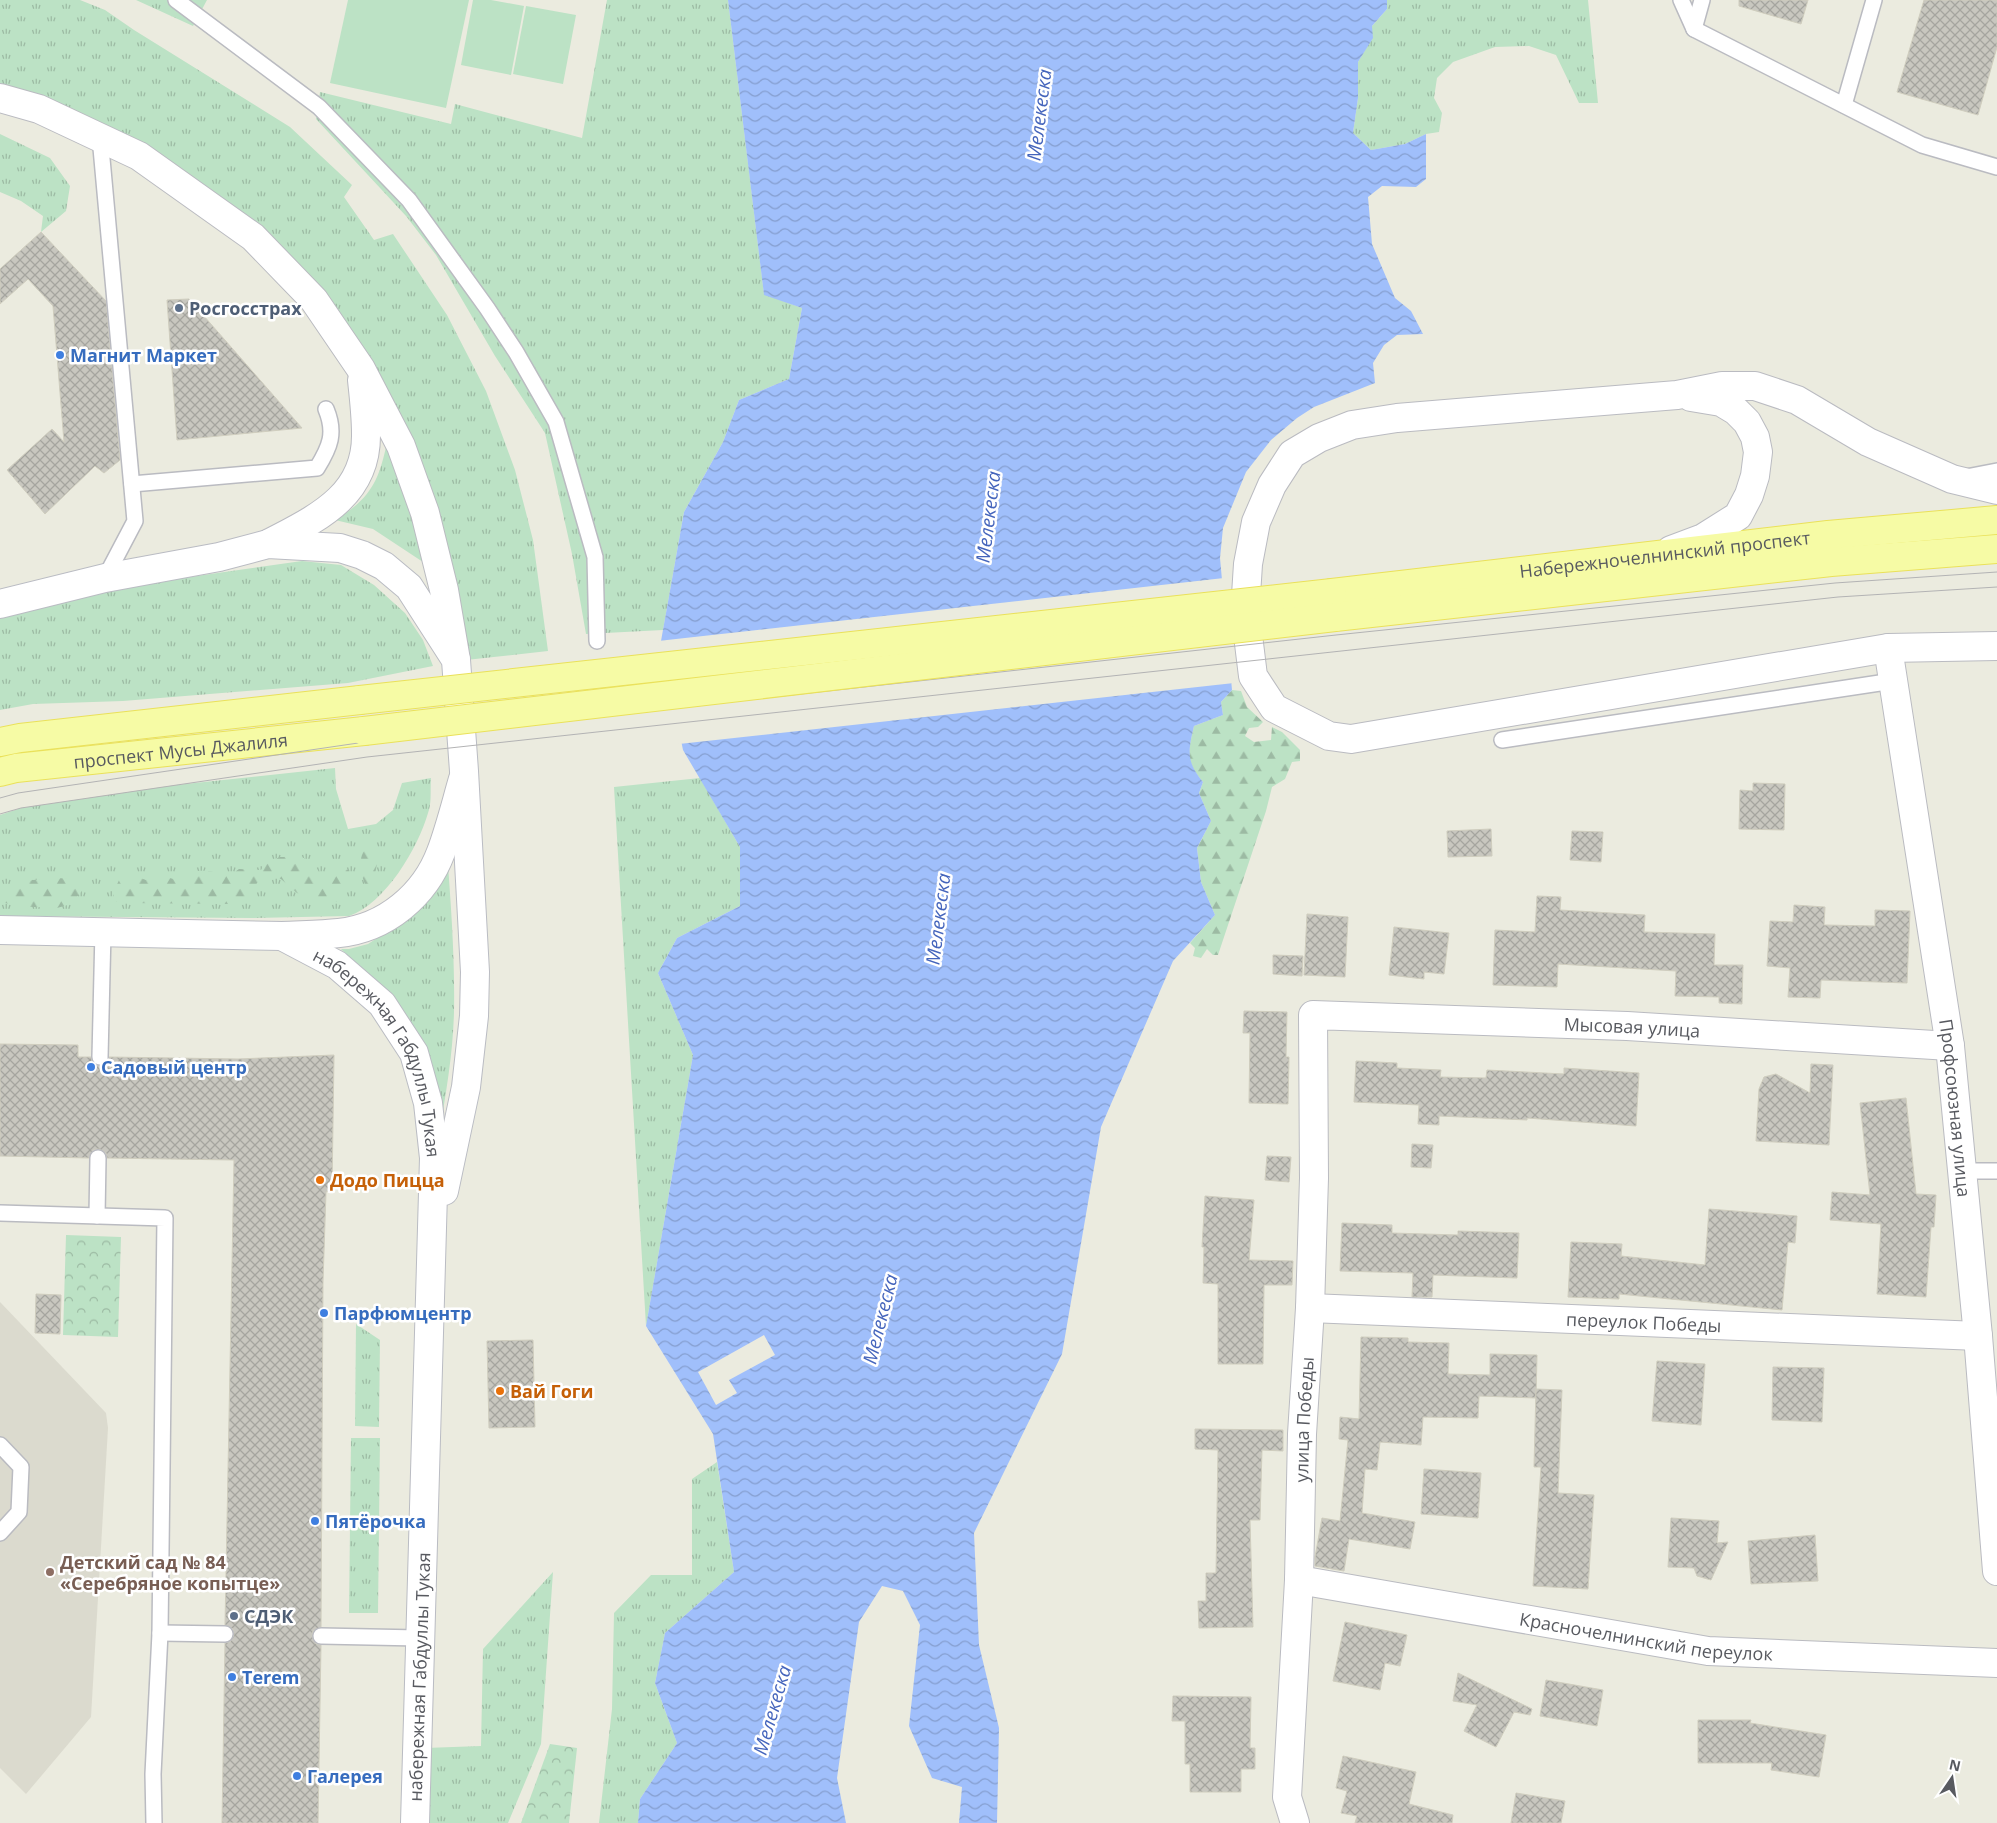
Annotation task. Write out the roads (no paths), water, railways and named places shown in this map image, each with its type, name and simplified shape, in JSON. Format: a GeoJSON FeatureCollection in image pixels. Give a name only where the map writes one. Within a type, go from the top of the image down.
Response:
{"type":"FeatureCollection","features":[{"type":"Feature","properties":{"kind":"main road","name":"Набережночелнинский проспект"},"geometry":{"type":"LineString","coordinates":[[1333,605],[1659,555],[1828,535],[1997,520]]}},
{"type":"Feature","properties":{"kind":"main road","name":"Набережночелнинский проспект"},"geometry":{"type":"LineString","coordinates":[[1333,605],[1997,549]]}},
{"type":"Feature","properties":{"kind":"main road","name":"проспект Мусы Джалиля"},"geometry":{"type":"LineString","coordinates":[[0,742],[20,738],[360,700],[1333,605]]}},
{"type":"Feature","properties":{"kind":"main road","name":"проспект Мусы Джалиля"},"geometry":{"type":"LineString","coordinates":[[0,772],[16,768],[364,730],[1333,605]]}},
{"type":"Feature","properties":{"kind":"street"},"geometry":{"type":"LineString","coordinates":[[0,98],[39,109],[139,156],[253,237],[314,300],[361,369],[401,446],[425,513],[444,590],[456,660],[475,972],[474,1016],[466,1087],[448,1176],[430,1243]]}},
{"type":"Feature","properties":{"kind":"street"},"geometry":{"type":"LineString","coordinates":[[0,604],[105,578],[219,557],[268,544],[323,514],[341,498],[352,484],[361,465],[366,435],[361,369]]}},
{"type":"Feature","properties":{"kind":"street"},"geometry":{"type":"LineString","coordinates":[[1997,490],[1952,479],[1868,442],[1797,400],[1755,386],[1722,386],[1677,395],[1397,418],[1352,426],[1319,438],[1292,454],[1272,485],[1256,522],[1248,564],[1245,611],[1252,676],[1274,708],[1329,736],[1351,739],[1888,648],[1997,646]]}},
{"type":"Feature","properties":{"kind":"street"},"geometry":{"type":"LineString","coordinates":[[1659,555],[1703,538],[1738,516],[1751,489],[1758,452],[1755,437],[1747,422],[1736,411],[1721,402],[1677,395]]}},
{"type":"Feature","properties":{"kind":"street"},"geometry":{"type":"LineString","coordinates":[[268,544],[340,548],[362,555],[384,566],[409,587],[456,660]]}},
{"type":"Feature","properties":{"kind":"street","name":"Профсоюзная улица"},"geometry":{"type":"LineString","coordinates":[[1888,648],[1950,1046],[1978,1336],[1997,1571]]}},
{"type":"Feature","properties":{"kind":"street"},"geometry":{"type":"LineString","coordinates":[[0,930],[282,936],[340,933],[369,926],[396,913],[422,887],[441,853],[464,777]]}},
{"type":"Feature","properties":{"kind":"street","name":"набережная Габдуллы Тукая"},"geometry":{"type":"LineString","coordinates":[[282,936],[337,965],[382,1004],[414,1053],[428,1103],[434,1158],[430,1243],[415,1823]]}},
{"type":"Feature","properties":{"kind":"street","name":"Мысовая улица"},"geometry":{"type":"LineString","coordinates":[[1313,1015],[1627,1026],[1950,1046]]}},
{"type":"Feature","properties":{"kind":"street","name":"улица Победы"},"geometry":{"type":"LineString","coordinates":[[1295,1823],[1288,1797],[1299,1580],[1302,1434],[1310,1308],[1314,1178],[1313,1015]]}},
{"type":"Feature","properties":{"kind":"street","name":"переулок Победы"},"geometry":{"type":"LineString","coordinates":[[1310,1308],[1978,1336]]}},
{"type":"Feature","properties":{"kind":"street","name":"Красночелнинский переулок"},"geometry":{"type":"LineString","coordinates":[[1299,1580],[1708,1651],[1997,1663]]}},
{"type":"Feature","properties":{"kind":"lane"},"geometry":{"type":"LineString","coordinates":[[176,0],[319,107],[409,200],[487,308],[516,352],[556,422],[595,557],[597,641]]}},
{"type":"Feature","properties":{"kind":"lane"},"geometry":{"type":"LineString","coordinates":[[1681,0],[1694,29],[1922,145],[1997,167]]}},
{"type":"Feature","properties":{"kind":"lane"},"geometry":{"type":"LineString","coordinates":[[1694,29],[1702,0]]}},
{"type":"Feature","properties":{"kind":"lane"},"geometry":{"type":"LineString","coordinates":[[1844,105],[1874,0]]}},
{"type":"Feature","properties":{"kind":"lane"},"geometry":{"type":"LineString","coordinates":[[100,137],[136,521],[105,578]]}},
{"type":"Feature","properties":{"kind":"lane"},"geometry":{"type":"LineString","coordinates":[[132,484],[317,468],[324,456],[332,433],[332,421],[326,409]]}},
{"type":"Feature","properties":{"kind":"lane"},"geometry":{"type":"LineString","coordinates":[[1952,479],[1997,471]]}},
{"type":"Feature","properties":{"kind":"lane"},"geometry":{"type":"LineString","coordinates":[[1502,740],[1893,681]]}},
{"type":"Feature","properties":{"kind":"lane"},"geometry":{"type":"LineString","coordinates":[[100,1057],[103,931]]}},
{"type":"Feature","properties":{"kind":"lane"},"geometry":{"type":"LineString","coordinates":[[97,1216],[98,1158]]}},
{"type":"Feature","properties":{"kind":"lane"},"geometry":{"type":"LineString","coordinates":[[1962,1171],[1997,1171]]}},
{"type":"Feature","properties":{"kind":"lane"},"geometry":{"type":"LineString","coordinates":[[0,1213],[166,1218],[160,1632],[153,1774],[154,1823]]}},
{"type":"Feature","properties":{"kind":"lane"},"geometry":{"type":"LineString","coordinates":[[0,1445],[21,1467],[19,1512],[0,1533]]}},
{"type":"Feature","properties":{"kind":"lane"},"geometry":{"type":"LineString","coordinates":[[160,1632],[225,1634]]}},
{"type":"Feature","properties":{"kind":"lane"},"geometry":{"type":"LineString","coordinates":[[321,1636],[419,1638]]}},
{"type":"Feature","properties":{"kind":"water","name":"Мелекеска"},"geometry":{"type":"Polygon","coordinates":[[[728,0],[1387,0],[1387,9],[1372,26],[1373,38],[1358,62],[1358,98],[1353,133],[1371,150],[1405,144],[1426,134],[1426,179],[1416,187],[1382,186],[1368,197],[1372,244],[1395,298],[1411,311],[1423,334],[1397,335],[1384,345],[1373,363],[1375,383],[1314,407],[1297,418],[1271,440],[1246,472],[1223,528],[1220,558],[1232,690],[1221,702],[1223,715],[1194,726],[1190,743],[1191,762],[1197,775],[1203,782],[1199,793],[1211,821],[1197,848],[1201,882],[1215,915],[1173,961],[1101,1127],[1062,1354],[974,1533],[979,1645],[999,1728],[997,1823],[959,1823],[962,1787],[932,1778],[909,1726],[920,1625],[903,1591],[882,1586],[859,1622],[837,1778],[846,1823],[638,1823],[640,1799],[677,1743],[655,1683],[665,1633],[734,1572],[713,1434],[646,1326],[693,1055],[658,973],[677,938],[740,906],[740,847],[683,750],[661,641],[684,512],[723,442],[739,400],[789,379],[802,308],[764,295],[728,0]]]}},
{"type":"Feature","properties":{"kind":"tram line"},"geometry":{"type":"LineString","coordinates":[[0,798],[18,793],[365,742],[1336,635],[1835,583],[1997,572]]}},
{"type":"Feature","properties":{"kind":"tram line"},"geometry":{"type":"LineString","coordinates":[[0,814],[21,808],[367,757],[1838,597],[1997,587]]}},
{"type":"Feature","properties":{"kind":"place","name":"Росгосстрах"},"geometry":{"type":"Point","coordinates":[179,308]}},
{"type":"Feature","properties":{"kind":"place","name":"Магнит Маркет"},"geometry":{"type":"Point","coordinates":[60,355]}},
{"type":"Feature","properties":{"kind":"place","name":"Садовый центр"},"geometry":{"type":"Point","coordinates":[91,1067]}},
{"type":"Feature","properties":{"kind":"place","name":"Додо Пицца"},"geometry":{"type":"Point","coordinates":[320,1180]}},
{"type":"Feature","properties":{"kind":"place","name":"Парфюмцентр"},"geometry":{"type":"Point","coordinates":[324,1313]}},
{"type":"Feature","properties":{"kind":"place","name":"Вай Гоги"},"geometry":{"type":"Point","coordinates":[500,1391]}},
{"type":"Feature","properties":{"kind":"place","name":"Пятёрочка"},"geometry":{"type":"Point","coordinates":[315,1521]}},
{"type":"Feature","properties":{"kind":"place","name":"Детский сад № 84 «Серебряное копытце»"},"geometry":{"type":"Point","coordinates":[50,1572]}},
{"type":"Feature","properties":{"kind":"place","name":"СДЭК"},"geometry":{"type":"Point","coordinates":[234,1616]}},
{"type":"Feature","properties":{"kind":"place","name":"Terem"},"geometry":{"type":"Point","coordinates":[232,1677]}},
{"type":"Feature","properties":{"kind":"place","name":"Галерея"},"geometry":{"type":"Point","coordinates":[297,1776]}}]}
